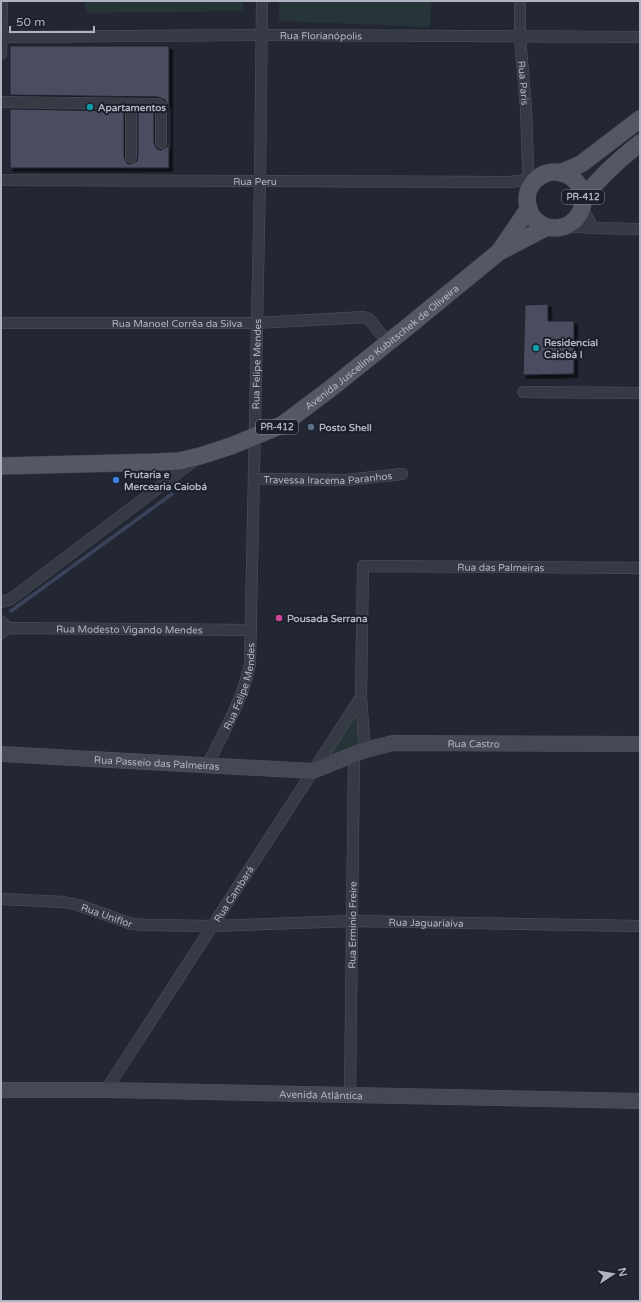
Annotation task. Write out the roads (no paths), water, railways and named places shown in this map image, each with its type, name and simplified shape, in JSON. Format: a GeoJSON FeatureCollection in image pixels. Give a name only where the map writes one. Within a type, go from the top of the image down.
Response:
{"type":"FeatureCollection","features":[{"type":"Feature","properties":{"kind":"main road"},"geometry":{"type":"LineString","coordinates":[[547,227],[539,223],[533,216],[532,190],[545,174],[552,172],[560,173],[581,164],[640,119]]}},
{"type":"Feature","properties":{"kind":"main road","name":"PR-412"},"geometry":{"type":"LineString","coordinates":[[547,227],[556,228],[573,222],[579,215],[583,203],[602,175],[640,143]]}},
{"type":"Feature","properties":{"kind":"main road","name":"PR-412"},"geometry":{"type":"LineString","coordinates":[[560,173],[569,176],[576,181],[581,189],[583,203]]}},
{"type":"Feature","properties":{"kind":"main road","name":"Avenida Juscelino Kubitschek de Oliveira"},"geometry":{"type":"LineString","coordinates":[[498,252],[532,190]]}},
{"type":"Feature","properties":{"kind":"main road","name":"Avenida Juscelino Kubitschek de Oliveira"},"geometry":{"type":"LineString","coordinates":[[1,466],[179,461],[232,446],[282,425],[388,343],[498,252],[547,227]]}},
{"type":"Feature","properties":{"kind":"street"},"geometry":{"type":"LineString","coordinates":[[1,54],[2,1]]}},
{"type":"Feature","properties":{"kind":"street","name":"Rua Felipe Mendes"},"geometry":{"type":"LineString","coordinates":[[207,766],[242,695],[250,664],[260,180],[262,1]]}},
{"type":"Feature","properties":{"kind":"street","name":"Rua Paris"},"geometry":{"type":"LineString","coordinates":[[520,1],[520,37],[526,108],[527,164],[533,173],[532,190]]}},
{"type":"Feature","properties":{"kind":"street","name":"Rua Florianópolis"},"geometry":{"type":"LineString","coordinates":[[1,37],[262,35],[640,37]]}},
{"type":"Feature","properties":{"kind":"street"},"geometry":{"type":"LineString","coordinates":[[1,102],[154,103],[161,106],[161,143]]}},
{"type":"Feature","properties":{"kind":"street"},"geometry":{"type":"LineString","coordinates":[[131,104],[131,157]]}},
{"type":"Feature","properties":{"kind":"street","name":"Rua Peru"},"geometry":{"type":"LineString","coordinates":[[1,180],[510,182],[532,190]]}},
{"type":"Feature","properties":{"kind":"street"},"geometry":{"type":"LineString","coordinates":[[510,182],[523,190],[532,190]]}},
{"type":"Feature","properties":{"kind":"street"},"geometry":{"type":"LineString","coordinates":[[583,203],[593,228]]}},
{"type":"Feature","properties":{"kind":"street"},"geometry":{"type":"LineString","coordinates":[[565,226],[640,229]]}},
{"type":"Feature","properties":{"kind":"street","name":"Rua Manoel Corrêa da Silva"},"geometry":{"type":"LineString","coordinates":[[1,323],[256,323],[364,317],[369,319],[388,343]]}},
{"type":"Feature","properties":{"kind":"street"},"geometry":{"type":"LineString","coordinates":[[523,392],[640,393]]}},
{"type":"Feature","properties":{"kind":"street"},"geometry":{"type":"LineString","coordinates":[[1,602],[11,599],[200,456]]}},
{"type":"Feature","properties":{"kind":"street","name":"Travessa Iracema Paranhos"},"geometry":{"type":"LineString","coordinates":[[254,479],[346,480],[402,474]]}},
{"type":"Feature","properties":{"kind":"street","name":"Rua das Palmeiras"},"geometry":{"type":"LineString","coordinates":[[362,566],[640,568]]}},
{"type":"Feature","properties":{"kind":"street","name":"Rua Ermínio Freire"},"geometry":{"type":"LineString","coordinates":[[350,1095],[351,921],[361,697],[362,566]]}},
{"type":"Feature","properties":{"kind":"street","name":"Rua Modesto Vigando Mendes"},"geometry":{"type":"LineString","coordinates":[[3,627],[251,630]]}},
{"type":"Feature","properties":{"kind":"street","name":"Rua Cambará"},"geometry":{"type":"LineString","coordinates":[[106,1090],[361,697]]}},
{"type":"Feature","properties":{"kind":"street","name":"Rua Castro"},"geometry":{"type":"LineString","coordinates":[[312,772],[359,752],[393,743],[640,744]]}},
{"type":"Feature","properties":{"kind":"street","name":"Rua Passeio das Palmeiras"},"geometry":{"type":"LineString","coordinates":[[1,754],[312,772]]}},
{"type":"Feature","properties":{"kind":"street","name":"Rua Uniflor"},"geometry":{"type":"LineString","coordinates":[[1,899],[64,902],[78,905],[132,924],[147,926],[213,926]]}},
{"type":"Feature","properties":{"kind":"street","name":"Rua Jaguariaíva"},"geometry":{"type":"LineString","coordinates":[[213,926],[351,921],[640,926]]}},
{"type":"Feature","properties":{"kind":"street","name":"Avenida Atlântica"},"geometry":{"type":"LineString","coordinates":[[1,1090],[106,1090],[640,1102]]}},
{"type":"Feature","properties":{"kind":"waterway"},"geometry":{"type":"LineString","coordinates":[[11,611],[172,494]]}},
{"type":"Feature","properties":{"kind":"place","name":"Apartamentos"},"geometry":{"type":"Point","coordinates":[90,107]}},
{"type":"Feature","properties":{"kind":"place","name":"Residencial Caiobá I"},"geometry":{"type":"Point","coordinates":[536,348]}},
{"type":"Feature","properties":{"kind":"place","name":"Posto Shell"},"geometry":{"type":"Point","coordinates":[311,427]}},
{"type":"Feature","properties":{"kind":"place","name":"Frutaria e Mercearia Caiobá"},"geometry":{"type":"Point","coordinates":[116,480]}},
{"type":"Feature","properties":{"kind":"place","name":"Pousada Serrana"},"geometry":{"type":"Point","coordinates":[279,618]}}]}
